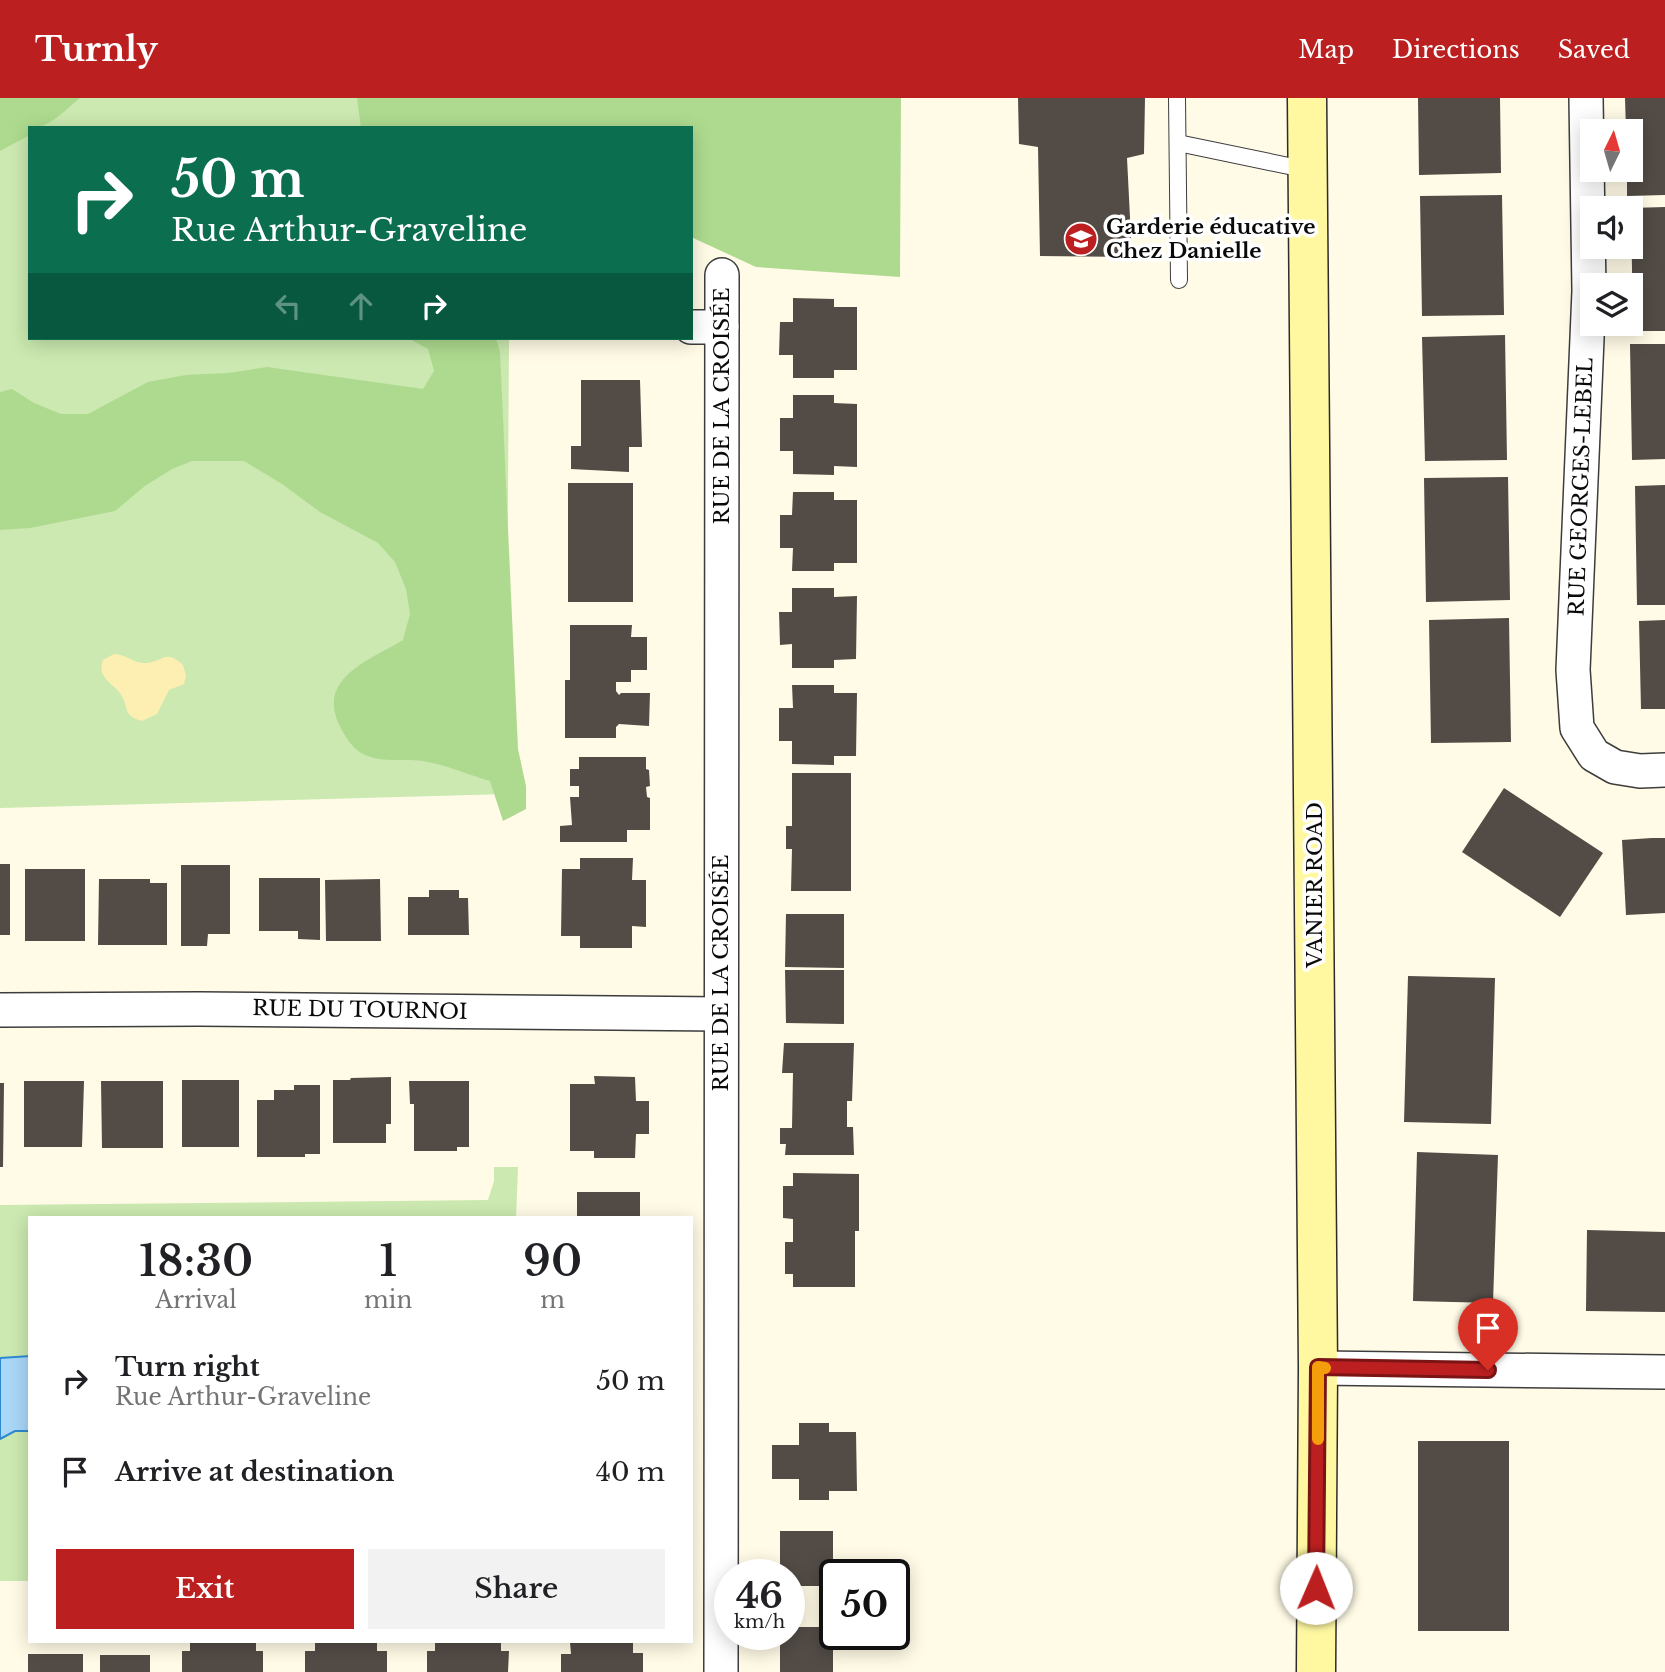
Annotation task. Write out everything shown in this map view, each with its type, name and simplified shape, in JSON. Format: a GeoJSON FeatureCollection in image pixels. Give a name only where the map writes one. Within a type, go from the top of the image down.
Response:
{"type":"FeatureCollection","features":[{"type":"Feature","properties":{"kind":"main road","name":"VANIER ROAD"},"geometry":{"type":"LineString","coordinates":[[1307,98],[1318,1367],[1316,1672]]}},
{"type":"Feature","properties":{"kind":"street","name":"RUE GEORGES-LEBEL"},"geometry":{"type":"LineString","coordinates":[[1586,98],[1589,291],[1573,670],[1577,728],[1594,755],[1615,767],[1640,771],[1665,770]]}},
{"type":"Feature","properties":{"kind":"street","name":"RUE DE LA CROISÉE"},"geometry":{"type":"LineString","coordinates":[[721,1672],[721,1014],[707,327],[722,275]]}},
{"type":"Feature","properties":{"kind":"street","name":"RUE DU TOURNOI"},"geometry":{"type":"LineString","coordinates":[[0,1010],[199,1009],[721,1014]]}},
{"type":"Feature","properties":{"kind":"street"},"geometry":{"type":"LineString","coordinates":[[1318,1367],[1665,1372]]}},
{"type":"Feature","properties":{"kind":"lane"},"geometry":{"type":"LineString","coordinates":[[1177,98],[1179,280]]}},
{"type":"Feature","properties":{"kind":"lane"},"geometry":{"type":"LineString","coordinates":[[1178,143],[1308,170]]}},
{"type":"Feature","properties":{"kind":"green space"},"geometry":{"type":"Polygon","coordinates":[[[0,98],[510,98],[510,126],[28,126],[28,340],[509,340],[506,794],[0,808],[0,98]]]}},
{"type":"Feature","properties":{"kind":"green space"},"geometry":{"type":"Polygon","coordinates":[[[0,98],[80,98],[51,122],[40,126],[28,126],[28,136],[0,151],[0,98]]]}},
{"type":"Feature","properties":{"kind":"green space"},"geometry":{"type":"Polygon","coordinates":[[[357,98],[901,98],[900,277],[756,267],[693,238],[693,126],[361,126],[357,98]]]}},
{"type":"Feature","properties":{"kind":"green space"},"geometry":{"type":"Polygon","coordinates":[[[412,340],[497,340],[500,352],[518,749],[526,786],[526,809],[503,821],[490,781],[428,762],[374,758],[359,752],[349,741],[335,714],[334,698],[339,685],[348,674],[403,640],[410,614],[406,589],[395,562],[378,543],[320,512],[244,461],[192,461],[172,469],[145,486],[115,511],[30,528],[0,530],[0,392],[12,389],[34,403],[61,414],[88,414],[148,382],[186,375],[229,373],[267,367],[423,389],[434,371],[428,349],[412,340]]]}},
{"type":"Feature","properties":{"kind":"green space"},"geometry":{"type":"Polygon","coordinates":[[[494,1167],[518,1167],[516,1216],[28,1216],[28,1581],[0,1581],[0,1205],[488,1200],[494,1181],[494,1167]]]}},
{"type":"Feature","properties":{"kind":"sand"},"geometry":{"type":"Polygon","coordinates":[[[114,654],[142,663],[165,657],[173,658],[183,665],[186,675],[184,684],[169,690],[157,714],[142,721],[135,719],[128,713],[119,692],[103,675],[103,660],[114,654]]]}},
{"type":"Feature","properties":{"kind":"water"},"geometry":{"type":"Polygon","coordinates":[[[28,1356],[28,1431],[15,1431],[0,1439],[0,1358],[28,1356]]]}},
{"type":"Feature","properties":{"kind":"building"},"geometry":{"type":"Polygon","coordinates":[[[1018,98],[1145,98],[1144,154],[1127,158],[1132,257],[1040,256],[1038,147],[1019,144],[1018,98]]]}},
{"type":"Feature","properties":{"kind":"building"},"geometry":{"type":"Polygon","coordinates":[[[1418,98],[1500,98],[1501,173],[1419,175],[1418,98]]]}},
{"type":"Feature","properties":{"kind":"building"},"geometry":{"type":"Polygon","coordinates":[[[1625,98],[1665,98],[1665,195],[1627,196],[1627,182],[1643,182],[1643,119],[1626,119],[1625,98]]]}},
{"type":"Feature","properties":{"kind":"building"},"geometry":{"type":"Polygon","coordinates":[[[1502,195],[1504,315],[1422,316],[1420,196],[1502,195]]]}},
{"type":"Feature","properties":{"kind":"building"},"geometry":{"type":"Polygon","coordinates":[[[1665,207],[1665,331],[1643,331],[1643,273],[1632,273],[1632,259],[1643,259],[1643,208],[1665,207]]]}},
{"type":"Feature","properties":{"kind":"building"},"geometry":{"type":"Polygon","coordinates":[[[793,298],[834,299],[834,307],[857,307],[857,370],[834,370],[834,378],[793,378],[793,355],[779,355],[780,322],[793,322],[793,298]]]}},
{"type":"Feature","properties":{"kind":"building"},"geometry":{"type":"Polygon","coordinates":[[[1505,335],[1507,460],[1425,461],[1422,337],[1505,335]]]}},
{"type":"Feature","properties":{"kind":"building"},"geometry":{"type":"Polygon","coordinates":[[[1630,344],[1665,344],[1665,459],[1632,460],[1630,344]]]}},
{"type":"Feature","properties":{"kind":"building"},"geometry":{"type":"Polygon","coordinates":[[[581,380],[640,380],[642,447],[629,447],[629,472],[571,469],[571,446],[581,446],[581,380]]]}},
{"type":"Feature","properties":{"kind":"building"},"geometry":{"type":"Polygon","coordinates":[[[793,395],[834,395],[834,403],[857,404],[857,467],[834,466],[834,475],[793,474],[793,451],[780,451],[780,418],[793,418],[793,395]]]}},
{"type":"Feature","properties":{"kind":"building"},"geometry":{"type":"Polygon","coordinates":[[[1508,477],[1510,600],[1426,602],[1424,478],[1508,477]]]}},
{"type":"Feature","properties":{"kind":"building"},"geometry":{"type":"Polygon","coordinates":[[[568,483],[633,483],[633,602],[568,602],[568,483]]]}},
{"type":"Feature","properties":{"kind":"building"},"geometry":{"type":"Polygon","coordinates":[[[1665,485],[1665,605],[1637,605],[1635,486],[1665,485]]]}},
{"type":"Feature","properties":{"kind":"building"},"geometry":{"type":"Polygon","coordinates":[[[793,492],[834,492],[834,500],[857,500],[857,563],[834,563],[834,571],[792,571],[793,548],[780,548],[780,515],[792,515],[793,492]]]}},
{"type":"Feature","properties":{"kind":"building"},"geometry":{"type":"Polygon","coordinates":[[[792,588],[834,588],[834,597],[857,596],[856,659],[834,660],[834,668],[792,668],[792,644],[780,645],[779,612],[792,612],[792,588]]]}},
{"type":"Feature","properties":{"kind":"building"},"geometry":{"type":"Polygon","coordinates":[[[1509,618],[1511,742],[1431,743],[1429,620],[1509,618]]]}},
{"type":"Feature","properties":{"kind":"building"},"geometry":{"type":"Polygon","coordinates":[[[1665,620],[1665,709],[1641,709],[1639,621],[1665,620]]]}},
{"type":"Feature","properties":{"kind":"building"},"geometry":{"type":"Polygon","coordinates":[[[570,625],[632,625],[631,637],[647,637],[647,670],[631,670],[631,682],[616,682],[616,691],[619,695],[650,693],[649,726],[619,724],[616,727],[616,738],[565,738],[565,680],[570,680],[570,625]]]}},
{"type":"Feature","properties":{"kind":"building"},"geometry":{"type":"Polygon","coordinates":[[[792,685],[834,685],[834,693],[857,693],[856,756],[834,756],[834,765],[792,764],[792,741],[779,741],[779,708],[793,708],[792,685]]]}},
{"type":"Feature","properties":{"kind":"building"},"geometry":{"type":"Polygon","coordinates":[[[579,757],[646,757],[650,786],[646,787],[647,797],[650,798],[650,830],[627,830],[627,842],[560,842],[560,826],[572,825],[570,797],[579,797],[579,786],[570,786],[570,769],[579,769],[579,757]]]}},
{"type":"Feature","properties":{"kind":"building"},"geometry":{"type":"Polygon","coordinates":[[[792,773],[851,773],[851,891],[791,891],[792,849],[786,849],[786,826],[792,826],[792,773]]]}},
{"type":"Feature","properties":{"kind":"building"},"geometry":{"type":"Polygon","coordinates":[[[1504,788],[1603,853],[1560,917],[1462,852],[1504,788]]]}},
{"type":"Feature","properties":{"kind":"building"},"geometry":{"type":"Polygon","coordinates":[[[1665,838],[1665,913],[1626,915],[1622,840],[1665,838]]]}},
{"type":"Feature","properties":{"kind":"building"},"geometry":{"type":"Polygon","coordinates":[[[580,858],[633,858],[632,880],[646,880],[646,927],[632,926],[632,948],[580,948],[580,936],[561,936],[562,869],[580,869],[580,858]]]}},
{"type":"Feature","properties":{"kind":"building"},"geometry":{"type":"Polygon","coordinates":[[[0,864],[10,864],[10,935],[0,935],[0,864]]]}},
{"type":"Feature","properties":{"kind":"building"},"geometry":{"type":"Polygon","coordinates":[[[181,865],[230,865],[230,934],[208,934],[207,946],[181,946],[181,865]]]}},
{"type":"Feature","properties":{"kind":"building"},"geometry":{"type":"Polygon","coordinates":[[[25,869],[85,869],[85,941],[25,941],[25,869]]]}},
{"type":"Feature","properties":{"kind":"building"},"geometry":{"type":"Polygon","coordinates":[[[259,878],[320,878],[320,940],[298,939],[298,931],[259,931],[259,878]]]}},
{"type":"Feature","properties":{"kind":"building"},"geometry":{"type":"Polygon","coordinates":[[[99,879],[150,879],[150,883],[167,883],[167,945],[98,945],[99,879]]]}},
{"type":"Feature","properties":{"kind":"building"},"geometry":{"type":"Polygon","coordinates":[[[380,879],[381,941],[326,941],[325,880],[380,879]]]}},
{"type":"Feature","properties":{"kind":"building"},"geometry":{"type":"Polygon","coordinates":[[[429,890],[459,890],[459,898],[468,898],[469,935],[408,935],[408,897],[429,897],[429,890]]]}},
{"type":"Feature","properties":{"kind":"building"},"geometry":{"type":"Polygon","coordinates":[[[786,914],[844,914],[844,968],[785,967],[786,914]]]}},
{"type":"Feature","properties":{"kind":"building"},"geometry":{"type":"Polygon","coordinates":[[[785,970],[844,970],[844,1024],[786,1023],[785,970]]]}},
{"type":"Feature","properties":{"kind":"building"},"geometry":{"type":"Polygon","coordinates":[[[1408,976],[1495,978],[1491,1124],[1404,1122],[1408,976]]]}},
{"type":"Feature","properties":{"kind":"building"},"geometry":{"type":"Polygon","coordinates":[[[784,1043],[854,1043],[852,1101],[847,1101],[847,1127],[853,1127],[854,1155],[785,1155],[786,1144],[780,1144],[780,1128],[792,1128],[793,1073],[782,1073],[784,1043]]]}},
{"type":"Feature","properties":{"kind":"building"},"geometry":{"type":"Polygon","coordinates":[[[594,1076],[635,1077],[636,1101],[649,1101],[649,1134],[636,1134],[635,1158],[594,1158],[594,1151],[570,1151],[570,1084],[595,1084],[594,1076]]]}},
{"type":"Feature","properties":{"kind":"building"},"geometry":{"type":"Polygon","coordinates":[[[391,1077],[391,1124],[386,1124],[386,1143],[333,1143],[333,1080],[391,1077]]]}},
{"type":"Feature","properties":{"kind":"building"},"geometry":{"type":"Polygon","coordinates":[[[182,1080],[239,1080],[239,1147],[182,1147],[182,1080]]]}},
{"type":"Feature","properties":{"kind":"building"},"geometry":{"type":"Polygon","coordinates":[[[24,1081],[84,1081],[82,1147],[24,1147],[24,1081]]]}},
{"type":"Feature","properties":{"kind":"building"},"geometry":{"type":"Polygon","coordinates":[[[101,1081],[163,1081],[163,1148],[102,1148],[101,1081]]]}},
{"type":"Feature","properties":{"kind":"building"},"geometry":{"type":"Polygon","coordinates":[[[409,1081],[469,1081],[469,1147],[457,1147],[457,1151],[414,1151],[414,1104],[410,1104],[409,1081]]]}},
{"type":"Feature","properties":{"kind":"building"},"geometry":{"type":"Polygon","coordinates":[[[0,1083],[4,1083],[3,1167],[0,1167],[0,1083]]]}},
{"type":"Feature","properties":{"kind":"building"},"geometry":{"type":"Polygon","coordinates":[[[294,1085],[320,1085],[320,1154],[305,1154],[305,1157],[257,1157],[257,1100],[274,1100],[274,1090],[294,1090],[294,1085]]]}},
{"type":"Feature","properties":{"kind":"building"},"geometry":{"type":"Polygon","coordinates":[[[1417,1152],[1498,1155],[1493,1303],[1413,1301],[1417,1152]]]}},
{"type":"Feature","properties":{"kind":"building"},"geometry":{"type":"Polygon","coordinates":[[[793,1173],[859,1174],[855,1287],[793,1287],[793,1274],[785,1274],[785,1242],[793,1242],[793,1219],[783,1218],[783,1186],[793,1186],[793,1173]]]}},
{"type":"Feature","properties":{"kind":"building"},"geometry":{"type":"Polygon","coordinates":[[[577,1192],[640,1192],[640,1216],[577,1216],[577,1192]]]}},
{"type":"Feature","properties":{"kind":"building"},"geometry":{"type":"Polygon","coordinates":[[[1587,1230],[1665,1232],[1665,1312],[1586,1311],[1587,1230]]]}},
{"type":"Feature","properties":{"kind":"building"},"geometry":{"type":"Polygon","coordinates":[[[799,1423],[829,1423],[829,1432],[856,1432],[857,1491],[829,1491],[829,1500],[799,1500],[799,1479],[772,1479],[772,1445],[799,1445],[799,1423]]]}},
{"type":"Feature","properties":{"kind":"building"},"geometry":{"type":"Polygon","coordinates":[[[1418,1441],[1509,1441],[1509,1631],[1418,1631],[1418,1441]]]}},
{"type":"Feature","properties":{"kind":"building"},"geometry":{"type":"Polygon","coordinates":[[[780,1531],[833,1531],[833,1559],[819,1559],[819,1586],[805,1586],[805,1559],[780,1559],[780,1531]]]}},
{"type":"Feature","properties":{"kind":"building"},"geometry":{"type":"Polygon","coordinates":[[[805,1627],[819,1627],[819,1650],[833,1650],[833,1672],[780,1672],[780,1650],[805,1650],[805,1627]]]}},
{"type":"Feature","properties":{"kind":"building"},"geometry":{"type":"Polygon","coordinates":[[[190,1643],[256,1643],[256,1651],[263,1651],[263,1672],[182,1672],[182,1651],[190,1651],[190,1643]]]}},
{"type":"Feature","properties":{"kind":"building"},"geometry":{"type":"Polygon","coordinates":[[[315,1643],[377,1643],[377,1651],[387,1651],[387,1672],[305,1672],[305,1651],[315,1651],[315,1643]]]}},
{"type":"Feature","properties":{"kind":"building"},"geometry":{"type":"Polygon","coordinates":[[[435,1643],[501,1643],[501,1651],[509,1651],[508,1672],[427,1672],[427,1651],[435,1651],[435,1643]]]}},
{"type":"Feature","properties":{"kind":"building"},"geometry":{"type":"Polygon","coordinates":[[[570,1643],[633,1643],[633,1653],[643,1653],[643,1672],[561,1672],[561,1654],[571,1654],[570,1643]]]}},
{"type":"Feature","properties":{"kind":"building"},"geometry":{"type":"Polygon","coordinates":[[[28,1654],[83,1654],[83,1672],[28,1672],[28,1654]]]}},
{"type":"Feature","properties":{"kind":"building"},"geometry":{"type":"Polygon","coordinates":[[[100,1655],[150,1655],[150,1672],[100,1672],[100,1655]]]}},
{"type":"Feature","properties":{"kind":"slow traffic"},"geometry":{"type":"LineString","coordinates":[[1318,1439],[1318,1367],[1325,1368]]}},
{"type":"Feature","properties":{"kind":"place","name":"Garderie éducative Chez Danielle"},"geometry":{"type":"Point","coordinates":[1081,239]}},
{"type":"Feature","properties":{"kind":"route"},"geometry":{"type":"LineString","coordinates":[[1316,1588],[1318,1367],[1488,1370]]}}]}
